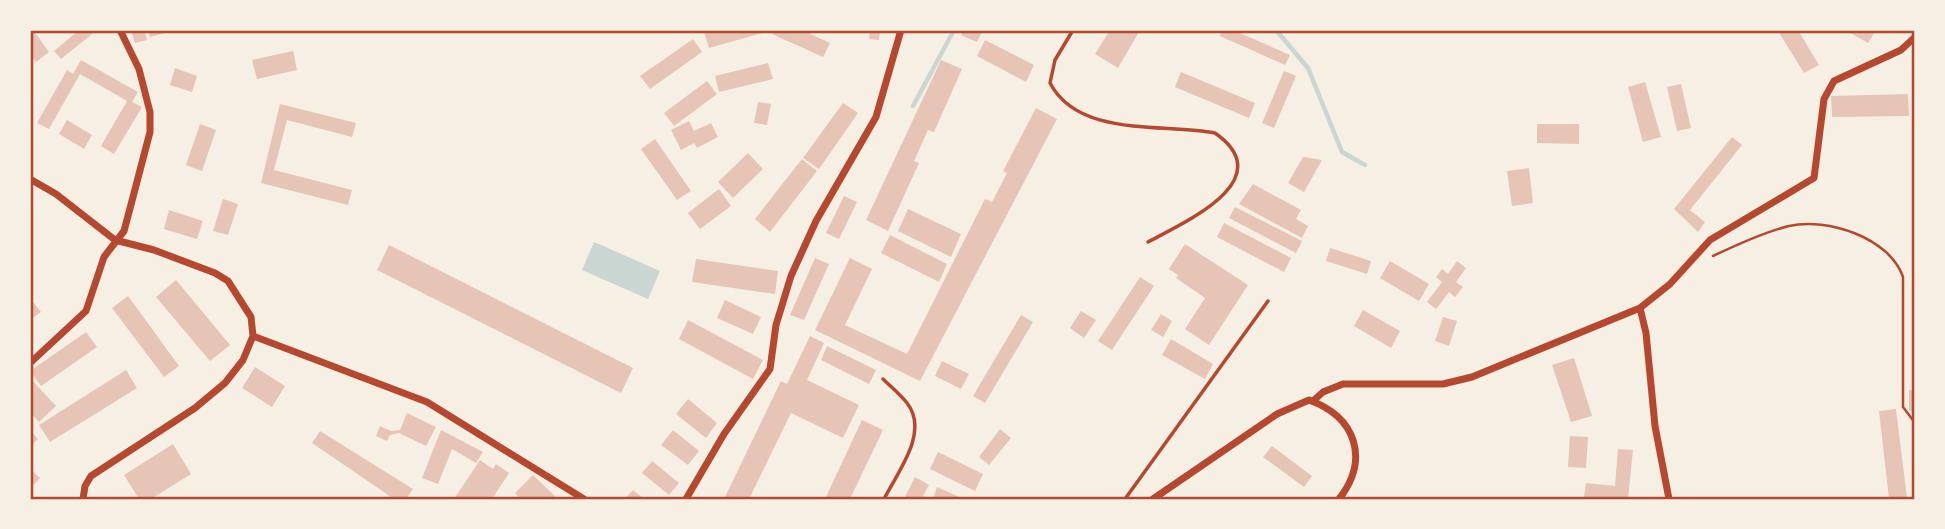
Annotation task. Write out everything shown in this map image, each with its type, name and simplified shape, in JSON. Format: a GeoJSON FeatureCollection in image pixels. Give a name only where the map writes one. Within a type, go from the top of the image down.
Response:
{"type":"FeatureCollection","features":[{"type":"Feature","properties":{"kind":"street"},"geometry":{"type":"LineString","coordinates":[[30,363],[86,311],[104,257],[124,231],[150,132],[150,112],[139,69],[120,30]]}},
{"type":"Feature","properties":{"kind":"street"},"geometry":{"type":"LineString","coordinates":[[686,499],[724,434],[769,369],[776,325],[791,276],[816,221],[877,117],[901,30]]}},
{"type":"Feature","properties":{"kind":"street"},"geometry":{"type":"LineString","coordinates":[[1313,401],[1322,392],[1343,384],[1443,384],[1472,377],[1640,308],[1670,284],[1710,240],[1814,178],[1824,100],[1834,81],[1901,50],[1915,37]]}},
{"type":"Feature","properties":{"kind":"street"},"geometry":{"type":"LineString","coordinates":[[30,179],[56,194],[115,240],[154,250],[215,273],[228,281],[251,317],[253,336],[243,359],[225,383],[195,408],[91,476],[85,486],[83,499]]}},
{"type":"Feature","properties":{"kind":"street"},"geometry":{"type":"LineString","coordinates":[[1640,308],[1646,333],[1655,426],[1669,499]]}},
{"type":"Feature","properties":{"kind":"street"},"geometry":{"type":"LineString","coordinates":[[253,336],[427,402],[584,499]]}},
{"type":"Feature","properties":{"kind":"street"},"geometry":{"type":"LineString","coordinates":[[1153,499],[1277,414],[1296,403],[1313,401],[1325,405],[1342,418],[1356,451],[1357,467],[1353,480],[1339,499]]}},
{"type":"Feature","properties":{"kind":"lane"},"geometry":{"type":"LineString","coordinates":[[1073,30],[1055,60],[1050,83],[1058,97],[1071,107],[1105,121],[1215,133],[1224,139],[1236,160],[1234,181],[1219,201],[1148,243]]}},
{"type":"Feature","properties":{"kind":"lane"},"geometry":{"type":"LineString","coordinates":[[1125,499],[1268,301]]}},
{"type":"Feature","properties":{"kind":"lane"},"geometry":{"type":"LineString","coordinates":[[883,379],[908,404],[915,431],[912,444],[884,499]]}},
{"type":"Feature","properties":{"kind":"path"},"geometry":{"type":"LineString","coordinates":[[1710,257],[1786,226],[1802,224],[1824,226],[1860,236],[1883,247],[1898,262],[1903,277],[1903,407],[1915,423]]}},
{"type":"Feature","properties":{"kind":"shaded area"},"geometry":{"type":"Polygon","coordinates":[[[594,242],[660,271],[648,299],[582,270],[594,242]]]}},
{"type":"Feature","properties":{"kind":"building"},"geometry":{"type":"Polygon","coordinates":[[[30,30],[33,30],[49,52],[36,62],[30,54],[30,30]]]}},
{"type":"Feature","properties":{"kind":"building"},"geometry":{"type":"Polygon","coordinates":[[[79,30],[97,30],[61,59],[54,51],[79,30]]]}},
{"type":"Feature","properties":{"kind":"building"},"geometry":{"type":"Polygon","coordinates":[[[131,30],[144,30],[147,40],[135,43],[131,30]]]}},
{"type":"Feature","properties":{"kind":"building"},"geometry":{"type":"Polygon","coordinates":[[[148,30],[173,30],[173,31],[150,37],[148,30]]]}},
{"type":"Feature","properties":{"kind":"building"},"geometry":{"type":"Polygon","coordinates":[[[774,30],[802,30],[830,43],[823,57],[772,34],[774,30]]]}},
{"type":"Feature","properties":{"kind":"building"},"geometry":{"type":"Polygon","coordinates":[[[870,30],[880,30],[879,40],[869,39],[870,30]]]}},
{"type":"Feature","properties":{"kind":"building"},"geometry":{"type":"Polygon","coordinates":[[[964,30],[983,30],[977,42],[961,35],[964,30]]]}},
{"type":"Feature","properties":{"kind":"building"},"geometry":{"type":"Polygon","coordinates":[[[1110,30],[1140,30],[1118,68],[1095,54],[1110,30]]]}},
{"type":"Feature","properties":{"kind":"building"},"geometry":{"type":"Polygon","coordinates":[[[1222,30],[1233,30],[1290,55],[1285,65],[1220,36],[1222,30]]]}},
{"type":"Feature","properties":{"kind":"building"},"geometry":{"type":"Polygon","coordinates":[[[1798,30],[1819,65],[1804,73],[1778,31],[1798,30]]]}},
{"type":"Feature","properties":{"kind":"building"},"geometry":{"type":"Polygon","coordinates":[[[1845,30],[1876,30],[1868,43],[1845,30]]]}},
{"type":"Feature","properties":{"kind":"building"},"geometry":{"type":"Polygon","coordinates":[[[704,32],[766,32],[709,48],[704,32]]]}},
{"type":"Feature","properties":{"kind":"building"},"geometry":{"type":"Polygon","coordinates":[[[693,39],[702,52],[650,89],[640,76],[693,39]]]}},
{"type":"Feature","properties":{"kind":"building"},"geometry":{"type":"Polygon","coordinates":[[[985,40],[1034,65],[1026,82],[977,56],[985,40]]]}},
{"type":"Feature","properties":{"kind":"building"},"geometry":{"type":"Polygon","coordinates":[[[293,51],[297,70],[257,79],[252,60],[293,51]]]}},
{"type":"Feature","properties":{"kind":"building"},"geometry":{"type":"Polygon","coordinates":[[[81,60],[138,92],[132,102],[142,107],[114,154],[101,146],[127,101],[80,74],[49,129],[37,123],[67,70],[73,74],[81,60]]]}},
{"type":"Feature","properties":{"kind":"building"},"geometry":{"type":"Polygon","coordinates":[[[941,60],[962,69],[934,132],[928,130],[914,161],[919,163],[888,231],[866,220],[941,60]]]}},
{"type":"Feature","properties":{"kind":"building"},"geometry":{"type":"Polygon","coordinates":[[[768,63],[773,79],[719,92],[715,76],[768,63]]]}},
{"type":"Feature","properties":{"kind":"building"},"geometry":{"type":"Polygon","coordinates":[[[175,68],[197,76],[192,92],[170,85],[175,68]]]}},
{"type":"Feature","properties":{"kind":"building"},"geometry":{"type":"Polygon","coordinates":[[[1284,71],[1296,76],[1274,128],[1262,123],[1284,71]]]}},
{"type":"Feature","properties":{"kind":"building"},"geometry":{"type":"Polygon","coordinates":[[[1181,72],[1255,103],[1249,118],[1175,87],[1181,72]]]}},
{"type":"Feature","properties":{"kind":"building"},"geometry":{"type":"Polygon","coordinates":[[[707,81],[717,94],[674,126],[664,113],[707,81]]]}},
{"type":"Feature","properties":{"kind":"building"},"geometry":{"type":"Polygon","coordinates":[[[1645,82],[1661,137],[1643,142],[1628,87],[1645,82]]]}},
{"type":"Feature","properties":{"kind":"building"},"geometry":{"type":"Polygon","coordinates":[[[1681,84],[1691,128],[1677,131],[1667,87],[1681,84]]]}},
{"type":"Feature","properties":{"kind":"building"},"geometry":{"type":"Polygon","coordinates":[[[1908,94],[1909,116],[1832,117],[1831,96],[1908,94]]]}},
{"type":"Feature","properties":{"kind":"building"},"geometry":{"type":"Polygon","coordinates":[[[758,102],[771,104],[767,125],[754,123],[758,102]]]}},
{"type":"Feature","properties":{"kind":"building"},"geometry":{"type":"Polygon","coordinates":[[[843,103],[858,113],[819,169],[803,158],[843,103]]]}},
{"type":"Feature","properties":{"kind":"building"},"geometry":{"type":"Polygon","coordinates":[[[280,104],[356,123],[352,137],[287,120],[274,170],[352,190],[348,205],[261,183],[280,104]]]}},
{"type":"Feature","properties":{"kind":"building"},"geometry":{"type":"Polygon","coordinates":[[[1036,108],[1057,119],[920,381],[815,330],[850,258],[872,269],[845,325],[907,354],[985,199],[992,202],[1007,173],[1003,171],[1036,108]]]}},
{"type":"Feature","properties":{"kind":"building"},"geometry":{"type":"Polygon","coordinates":[[[67,120],[92,135],[84,149],[59,134],[67,120]]]}},
{"type":"Feature","properties":{"kind":"building"},"geometry":{"type":"Polygon","coordinates":[[[689,121],[694,131],[711,123],[718,137],[697,148],[694,143],[681,150],[671,130],[689,121]]]}},
{"type":"Feature","properties":{"kind":"building"},"geometry":{"type":"Polygon","coordinates":[[[200,124],[216,130],[202,171],[186,165],[200,124]]]}},
{"type":"Feature","properties":{"kind":"building"},"geometry":{"type":"Polygon","coordinates":[[[1537,124],[1579,124],[1579,144],[1537,143],[1537,124]]]}},
{"type":"Feature","properties":{"kind":"building"},"geometry":{"type":"Polygon","coordinates":[[[1732,137],[1742,145],[1690,210],[1705,222],[1698,232],[1674,209],[1732,137]]]}},
{"type":"Feature","properties":{"kind":"building"},"geometry":{"type":"Polygon","coordinates":[[[655,139],[691,191],[677,200],[641,149],[655,139]]]}},
{"type":"Feature","properties":{"kind":"building"},"geometry":{"type":"Polygon","coordinates":[[[748,153],[763,169],[733,198],[718,182],[748,153]]]}},
{"type":"Feature","properties":{"kind":"building"},"geometry":{"type":"Polygon","coordinates":[[[1303,157],[1322,160],[1304,192],[1288,183],[1303,157]]]}},
{"type":"Feature","properties":{"kind":"building"},"geometry":{"type":"Polygon","coordinates":[[[802,159],[817,171],[770,232],[755,219],[802,159]]]}},
{"type":"Feature","properties":{"kind":"building"},"geometry":{"type":"Polygon","coordinates":[[[1529,168],[1533,203],[1512,206],[1507,171],[1529,168]]]}},
{"type":"Feature","properties":{"kind":"building"},"geometry":{"type":"Polygon","coordinates":[[[1253,184],[1301,210],[1296,219],[1308,226],[1302,238],[1239,204],[1253,184]]]}},
{"type":"Feature","properties":{"kind":"building"},"geometry":{"type":"Polygon","coordinates":[[[719,189],[731,206],[700,229],[688,213],[719,189]]]}},
{"type":"Feature","properties":{"kind":"building"},"geometry":{"type":"Polygon","coordinates":[[[844,196],[857,202],[839,239],[826,233],[844,196]]]}},
{"type":"Feature","properties":{"kind":"building"},"geometry":{"type":"Polygon","coordinates":[[[223,199],[238,204],[228,235],[213,231],[223,199]]]}},
{"type":"Feature","properties":{"kind":"building"},"geometry":{"type":"Polygon","coordinates":[[[1235,207],[1302,241],[1296,253],[1229,218],[1235,207]]]}},
{"type":"Feature","properties":{"kind":"building"},"geometry":{"type":"Polygon","coordinates":[[[908,209],[961,234],[951,257],[898,231],[908,209]]]}},
{"type":"Feature","properties":{"kind":"building"},"geometry":{"type":"Polygon","coordinates":[[[169,210],[203,221],[197,239],[164,229],[169,210]]]}},
{"type":"Feature","properties":{"kind":"building"},"geometry":{"type":"Polygon","coordinates":[[[1224,223],[1291,258],[1284,272],[1217,237],[1224,223]]]}},
{"type":"Feature","properties":{"kind":"building"},"geometry":{"type":"Polygon","coordinates":[[[890,235],[947,264],[939,282],[881,253],[890,235]]]}},
{"type":"Feature","properties":{"kind":"building"},"geometry":{"type":"Polygon","coordinates":[[[1185,244],[1248,285],[1209,345],[1185,329],[1205,298],[1176,278],[1178,275],[1169,269],[1185,244]]]}},
{"type":"Feature","properties":{"kind":"building"},"geometry":{"type":"Polygon","coordinates":[[[389,245],[633,368],[621,393],[377,270],[389,245]]]}},
{"type":"Feature","properties":{"kind":"building"},"geometry":{"type":"Polygon","coordinates":[[[1330,248],[1371,261],[1367,274],[1326,261],[1330,248]]]}},
{"type":"Feature","properties":{"kind":"building"},"geometry":{"type":"Polygon","coordinates":[[[815,258],[829,264],[804,320],[790,315],[815,258]]]}},
{"type":"Feature","properties":{"kind":"building"},"geometry":{"type":"Polygon","coordinates":[[[696,259],[778,271],[775,294],[692,282],[696,259]]]}},
{"type":"Feature","properties":{"kind":"building"},"geometry":{"type":"Polygon","coordinates":[[[1390,261],[1429,284],[1419,301],[1380,278],[1390,261]]]}},
{"type":"Feature","properties":{"kind":"building"},"geometry":{"type":"Polygon","coordinates":[[[1457,261],[1466,268],[1456,282],[1463,287],[1455,297],[1449,292],[1436,309],[1427,302],[1442,282],[1436,277],[1442,269],[1448,274],[1457,261]]]}},
{"type":"Feature","properties":{"kind":"building"},"geometry":{"type":"Polygon","coordinates":[[[1140,277],[1154,286],[1112,350],[1098,341],[1140,277]]]}},
{"type":"Feature","properties":{"kind":"building"},"geometry":{"type":"Polygon","coordinates":[[[176,280],[230,345],[210,361],[156,297],[176,280]]]}},
{"type":"Feature","properties":{"kind":"building"},"geometry":{"type":"Polygon","coordinates":[[[128,296],[179,366],[164,377],[112,308],[128,296]]]}},
{"type":"Feature","properties":{"kind":"building"},"geometry":{"type":"Polygon","coordinates":[[[30,298],[41,312],[30,320],[30,298]]]}},
{"type":"Feature","properties":{"kind":"building"},"geometry":{"type":"Polygon","coordinates":[[[725,300],[761,317],[753,334],[717,318],[725,300]]]}},
{"type":"Feature","properties":{"kind":"building"},"geometry":{"type":"Polygon","coordinates":[[[1363,310],[1400,331],[1391,348],[1354,326],[1363,310]]]}},
{"type":"Feature","properties":{"kind":"building"},"geometry":{"type":"Polygon","coordinates":[[[1081,311],[1096,320],[1084,338],[1070,328],[1081,311]]]}},
{"type":"Feature","properties":{"kind":"building"},"geometry":{"type":"Polygon","coordinates":[[[1161,314],[1172,321],[1163,337],[1151,330],[1161,314]]]}},
{"type":"Feature","properties":{"kind":"building"},"geometry":{"type":"Polygon","coordinates":[[[1021,315],[1033,322],[985,403],[973,396],[1021,315]]]}},
{"type":"Feature","properties":{"kind":"building"},"geometry":{"type":"Polygon","coordinates":[[[1443,317],[1457,321],[1449,346],[1435,341],[1443,317]]]}},
{"type":"Feature","properties":{"kind":"building"},"geometry":{"type":"Polygon","coordinates":[[[688,320],[763,360],[753,379],[679,339],[688,320]]]}},
{"type":"Feature","properties":{"kind":"building"},"geometry":{"type":"Polygon","coordinates":[[[86,332],[97,347],[41,386],[30,371],[86,332]]]}},
{"type":"Feature","properties":{"kind":"building"},"geometry":{"type":"Polygon","coordinates":[[[810,336],[824,343],[807,380],[859,405],[843,438],[791,413],[749,499],[724,499],[781,381],[787,384],[810,336]]]}},
{"type":"Feature","properties":{"kind":"building"},"geometry":{"type":"Polygon","coordinates":[[[1171,339],[1213,364],[1205,379],[1162,355],[1171,339]]]}},
{"type":"Feature","properties":{"kind":"building"},"geometry":{"type":"Polygon","coordinates":[[[827,346],[876,370],[869,384],[821,360],[827,346]]]}},
{"type":"Feature","properties":{"kind":"building"},"geometry":{"type":"Polygon","coordinates":[[[1574,358],[1592,416],[1571,422],[1552,365],[1574,358]]]}},
{"type":"Feature","properties":{"kind":"building"},"geometry":{"type":"Polygon","coordinates":[[[942,361],[969,374],[961,389],[935,376],[942,361]]]}},
{"type":"Feature","properties":{"kind":"building"},"geometry":{"type":"Polygon","coordinates":[[[255,367],[285,386],[272,407],[242,388],[255,367]]]}},
{"type":"Feature","properties":{"kind":"building"},"geometry":{"type":"Polygon","coordinates":[[[126,370],[137,388],[50,442],[39,425],[126,370]]]}},
{"type":"Feature","properties":{"kind":"building"},"geometry":{"type":"Polygon","coordinates":[[[30,378],[56,406],[39,422],[30,412],[30,378]]]}},
{"type":"Feature","properties":{"kind":"building"},"geometry":{"type":"Polygon","coordinates":[[[1909,390],[1915,390],[1915,411],[1909,411],[1909,390]]]}},
{"type":"Feature","properties":{"kind":"building"},"geometry":{"type":"Polygon","coordinates":[[[688,399],[717,423],[706,438],[676,414],[688,399]]]}},
{"type":"Feature","properties":{"kind":"building"},"geometry":{"type":"Polygon","coordinates":[[[1896,409],[1907,498],[1889,499],[1879,411],[1896,409]]]}},
{"type":"Feature","properties":{"kind":"building"},"geometry":{"type":"Polygon","coordinates":[[[407,413],[436,427],[426,446],[399,433],[390,435],[387,441],[376,436],[380,426],[391,431],[400,430],[407,413]]]}},
{"type":"Feature","properties":{"kind":"building"},"geometry":{"type":"Polygon","coordinates":[[[862,420],[883,430],[850,499],[825,499],[862,420]]]}},
{"type":"Feature","properties":{"kind":"building"},"geometry":{"type":"Polygon","coordinates":[[[1000,429],[1011,438],[989,465],[979,457],[1000,429]]]}},
{"type":"Feature","properties":{"kind":"building"},"geometry":{"type":"Polygon","coordinates":[[[30,430],[38,439],[30,447],[30,430]]]}},
{"type":"Feature","properties":{"kind":"building"},"geometry":{"type":"Polygon","coordinates":[[[441,430],[483,452],[476,463],[452,449],[438,484],[422,478],[441,430]]]}},
{"type":"Feature","properties":{"kind":"building"},"geometry":{"type":"Polygon","coordinates":[[[673,430],[699,451],[688,465],[661,445],[673,430]]]}},
{"type":"Feature","properties":{"kind":"building"},"geometry":{"type":"Polygon","coordinates":[[[320,431],[413,489],[406,499],[394,499],[312,443],[320,431]]]}},
{"type":"Feature","properties":{"kind":"building"},"geometry":{"type":"Polygon","coordinates":[[[1570,436],[1588,437],[1586,468],[1568,467],[1570,436]]]}},
{"type":"Feature","properties":{"kind":"building"},"geometry":{"type":"Polygon","coordinates":[[[173,444],[191,474],[151,499],[139,499],[124,475],[173,444]]]}},
{"type":"Feature","properties":{"kind":"building"},"geometry":{"type":"Polygon","coordinates":[[[1272,446],[1312,476],[1304,487],[1263,457],[1272,446]]]}},
{"type":"Feature","properties":{"kind":"building"},"geometry":{"type":"Polygon","coordinates":[[[1618,449],[1633,450],[1628,499],[1584,497],[1586,483],[1615,486],[1618,449]]]}},
{"type":"Feature","properties":{"kind":"building"},"geometry":{"type":"Polygon","coordinates":[[[938,452],[983,474],[975,491],[930,469],[938,452]]]}},
{"type":"Feature","properties":{"kind":"building"},"geometry":{"type":"Polygon","coordinates":[[[480,460],[493,469],[496,464],[509,473],[492,499],[454,499],[480,460]]]}},
{"type":"Feature","properties":{"kind":"building"},"geometry":{"type":"Polygon","coordinates":[[[652,461],[679,483],[669,495],[642,473],[652,461]]]}},
{"type":"Feature","properties":{"kind":"building"},"geometry":{"type":"Polygon","coordinates":[[[30,469],[40,478],[30,489],[30,469]]]}},
{"type":"Feature","properties":{"kind":"building"},"geometry":{"type":"Polygon","coordinates":[[[533,475],[558,499],[521,499],[515,493],[533,475]]]}},
{"type":"Feature","properties":{"kind":"building"},"geometry":{"type":"Polygon","coordinates":[[[915,477],[929,485],[923,496],[930,499],[904,499],[915,477]]]}},
{"type":"Feature","properties":{"kind":"building"},"geometry":{"type":"Polygon","coordinates":[[[937,487],[964,499],[933,499],[937,487]]]}},
{"type":"Feature","properties":{"kind":"building"},"geometry":{"type":"Polygon","coordinates":[[[633,490],[644,499],[625,499],[633,490]]]}},
{"type":"Feature","properties":{"kind":"waterway"},"geometry":{"type":"LineString","coordinates":[[913,106],[954,30]]}},
{"type":"Feature","properties":{"kind":"waterway"},"geometry":{"type":"LineString","coordinates":[[1276,30],[1308,68],[1342,152],[1365,165]]}}]}
